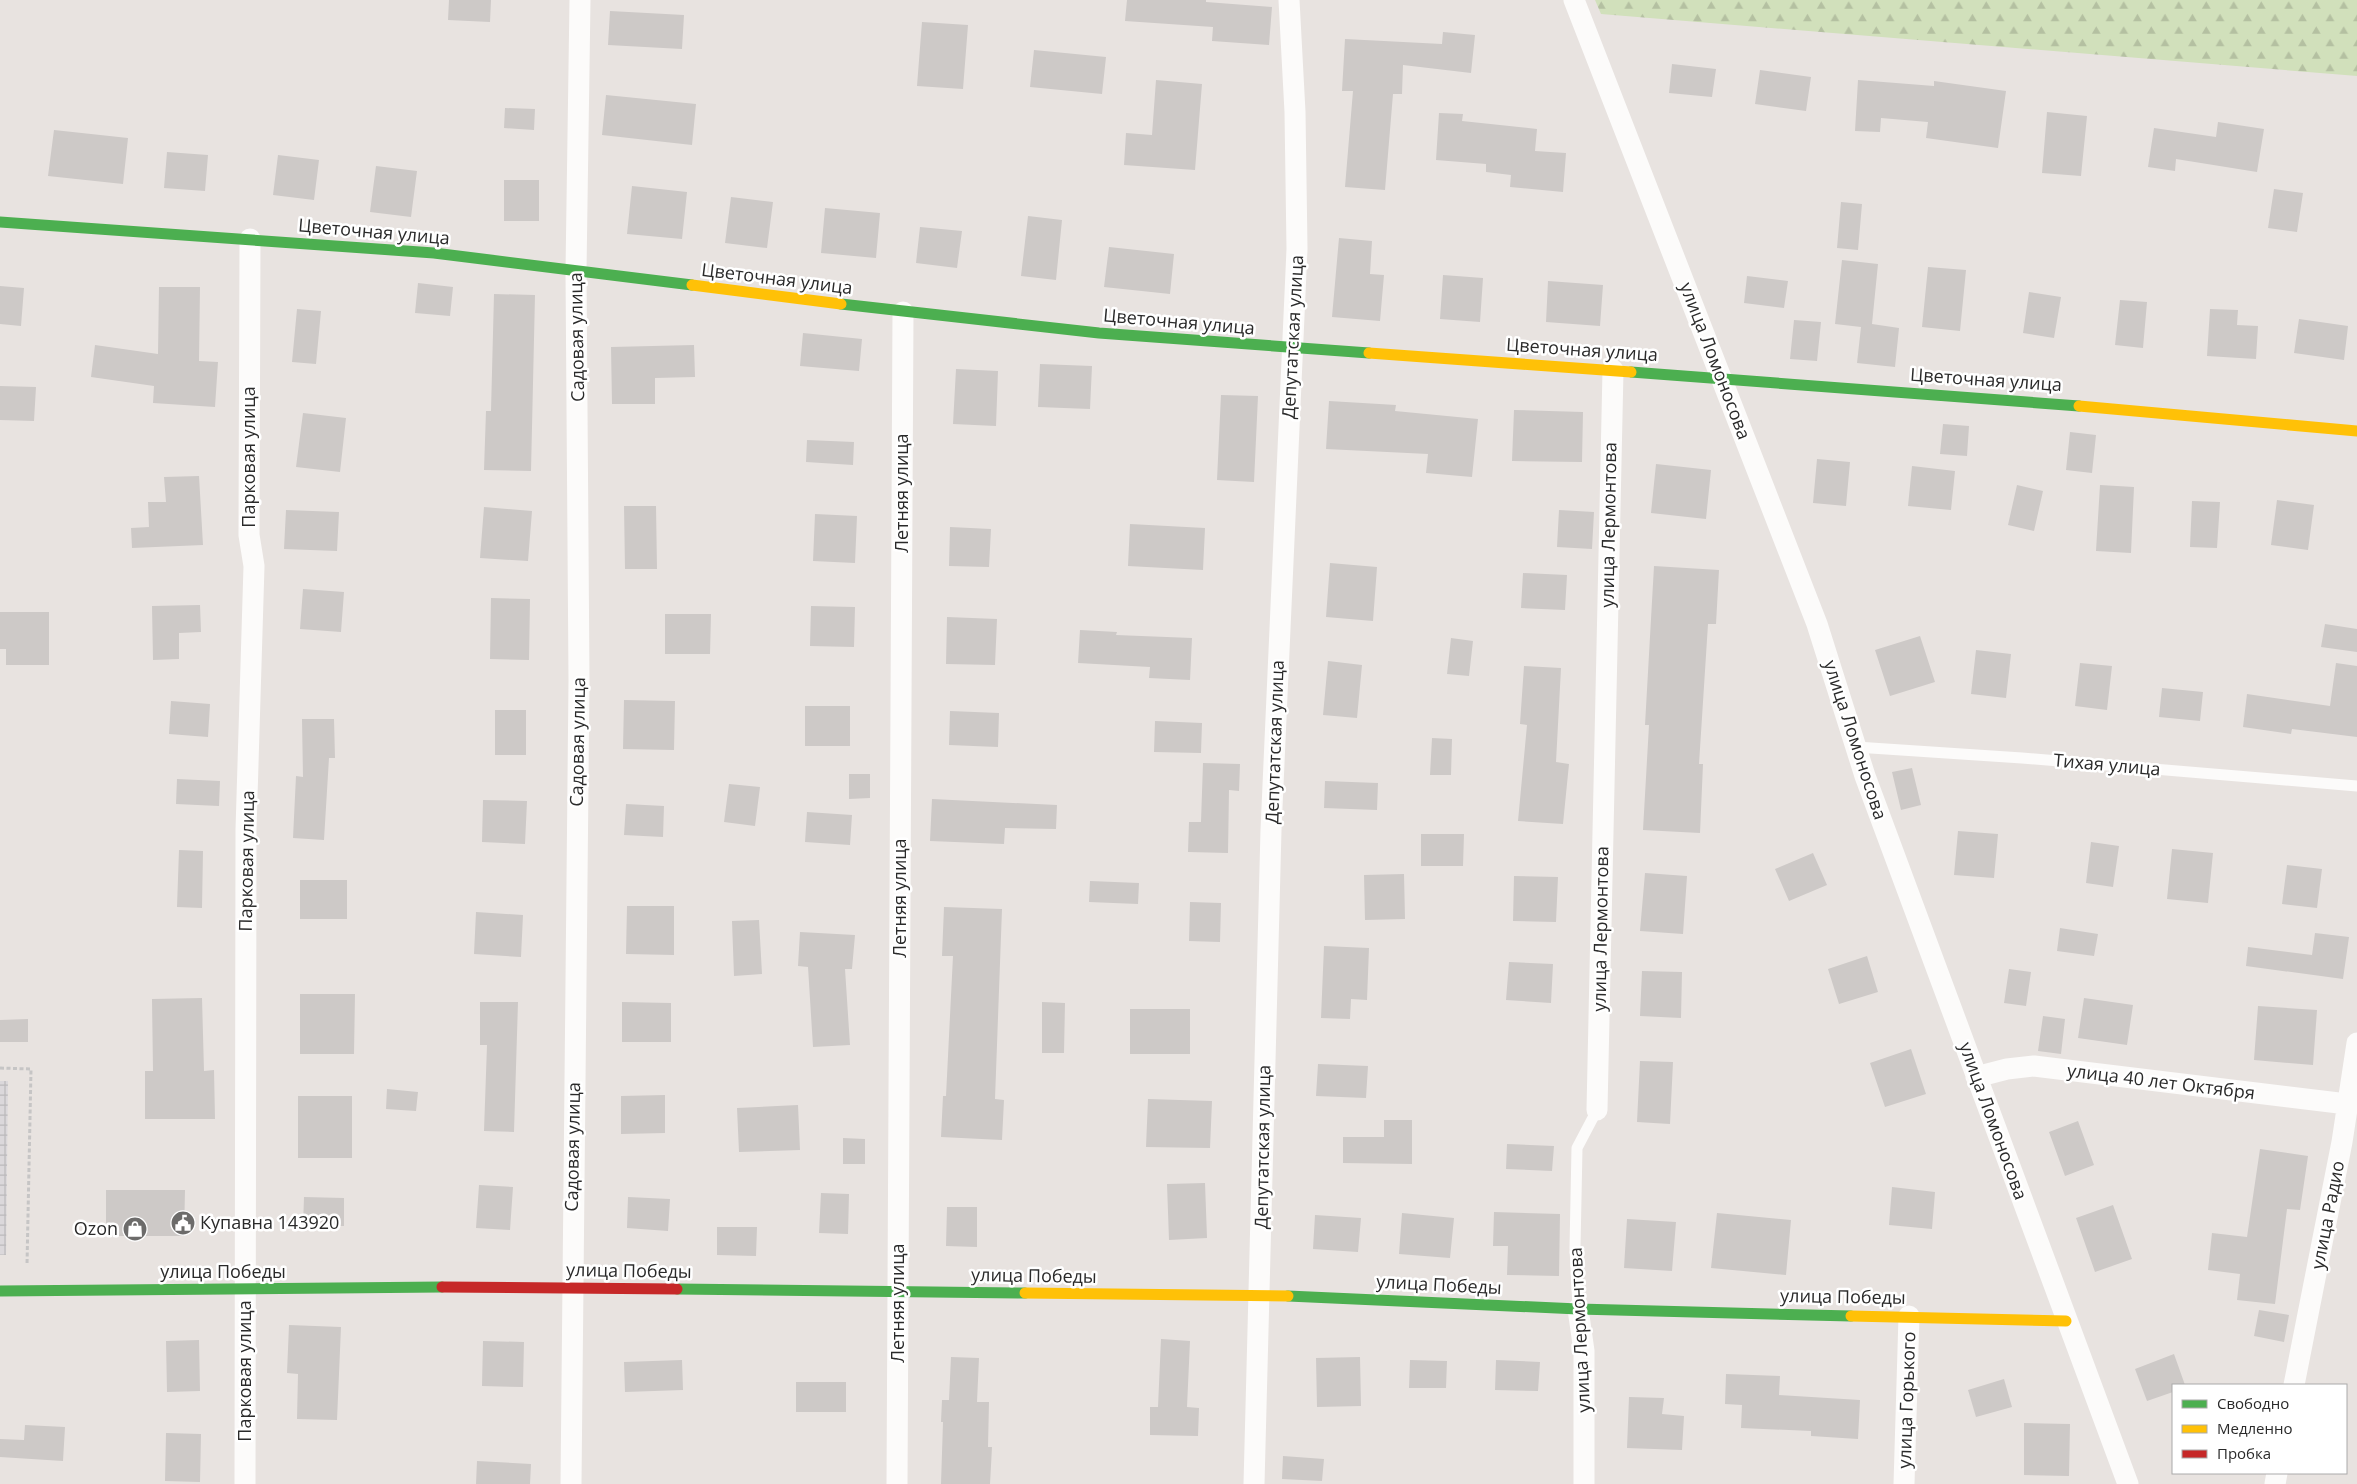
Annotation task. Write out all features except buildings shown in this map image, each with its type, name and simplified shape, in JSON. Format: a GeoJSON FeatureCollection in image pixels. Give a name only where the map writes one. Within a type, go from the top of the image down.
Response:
{"type":"FeatureCollection","features":[{"type":"Feature","properties":{"kind":"street","name":"Садовая улица"},"geometry":{"type":"LineString","coordinates":[[571,1484],[579,680],[576,272],[580,0]]}},
{"type":"Feature","properties":{"kind":"street","name":"Депутатская улица"},"geometry":{"type":"LineString","coordinates":[[1254,1484],[1271,830],[1297,249],[1295,112],[1289,0]]}},
{"type":"Feature","properties":{"kind":"street","name":"улица Ломоносова"},"geometry":{"type":"LineString","coordinates":[[1574,0],[1817,624],[1865,776],[2128,1484]]}},
{"type":"Feature","properties":{"kind":"street","name":"Цветочная улица"},"geometry":{"type":"LineString","coordinates":[[0,222],[434,253],[902,312],[1099,333],[1721,377],[2083,406],[2357,431]]}},
{"type":"Feature","properties":{"kind":"street","name":"Парковая улица"},"geometry":{"type":"LineString","coordinates":[[246,1484],[246,830],[254,566],[249,535],[250,239]]}},
{"type":"Feature","properties":{"kind":"street","name":"Летняя улица"},"geometry":{"type":"LineString","coordinates":[[897,1484],[902,312]]}},
{"type":"Feature","properties":{"kind":"street","name":"улица Лермонтова"},"geometry":{"type":"LineString","coordinates":[[1596,1110],[1613,370]]}},
{"type":"Feature","properties":{"kind":"street","name":"улица Радио"},"geometry":{"type":"LineString","coordinates":[[2294,1384],[2342,1142],[2357,1043]]}},
{"type":"Feature","properties":{"kind":"street","name":"улица 40 лет Октября"},"geometry":{"type":"LineString","coordinates":[[1976,1077],[2007,1069],[2034,1066],[2347,1104]]}},
{"type":"Feature","properties":{"kind":"street","name":"улица Победы"},"geometry":{"type":"LineString","coordinates":[[0,1291],[572,1288],[1260,1295],[1578,1309],[2066,1321]]}},
{"type":"Feature","properties":{"kind":"street","name":"улица Лермонтова"},"geometry":{"type":"LineString","coordinates":[[1578,1309],[1584,1352],[1584,1484]]}},
{"type":"Feature","properties":{"kind":"street","name":"улица Горького"},"geometry":{"type":"LineString","coordinates":[[1904,1484],[1909,1316]]}},
{"type":"Feature","properties":{"kind":"lane","name":"Тихая улица"},"geometry":{"type":"LineString","coordinates":[[1856,747],[2022,758],[2357,786]]}},
{"type":"Feature","properties":{"kind":"lane","name":"улица Лермонтова"},"geometry":{"type":"LineString","coordinates":[[1578,1309],[1575,1248],[1577,1148],[1596,1110]]}},
{"type":"Feature","properties":{"kind":"path"},"geometry":{"type":"LineString","coordinates":[[0,1068],[31,1069],[26,1290]]}},
{"type":"Feature","properties":{"kind":"shaded area"},"geometry":{"type":"Polygon","coordinates":[[[0,1081],[8,1081],[6,1255],[0,1255],[0,1081]]]}},
{"type":"Feature","properties":{"kind":"green space"},"geometry":{"type":"Polygon","coordinates":[[[1595,0],[2357,0],[2357,76],[1601,14],[1595,0]]]}},
{"type":"Feature","properties":{"kind":"traffic: fast"},"geometry":{"type":"LineString","coordinates":[[0,222],[434,253],[692,285]]}},
{"type":"Feature","properties":{"kind":"traffic: fast"},"geometry":{"type":"LineString","coordinates":[[841,304],[1099,333],[1369,353]]}},
{"type":"Feature","properties":{"kind":"traffic: fast"},"geometry":{"type":"LineString","coordinates":[[1631,372],[2079,406]]}},
{"type":"Feature","properties":{"kind":"traffic: fast"},"geometry":{"type":"LineString","coordinates":[[0,1291],[442,1287]]}},
{"type":"Feature","properties":{"kind":"traffic: fast"},"geometry":{"type":"LineString","coordinates":[[677,1289],[1025,1293]]}},
{"type":"Feature","properties":{"kind":"traffic: fast"},"geometry":{"type":"LineString","coordinates":[[1288,1296],[1578,1309],[1851,1316]]}},
{"type":"Feature","properties":{"kind":"traffic: slow"},"geometry":{"type":"LineString","coordinates":[[692,285],[841,304]]}},
{"type":"Feature","properties":{"kind":"traffic: slow"},"geometry":{"type":"LineString","coordinates":[[1369,353],[1631,372]]}},
{"type":"Feature","properties":{"kind":"traffic: slow"},"geometry":{"type":"LineString","coordinates":[[2079,406],[2357,431]]}},
{"type":"Feature","properties":{"kind":"traffic: slow"},"geometry":{"type":"LineString","coordinates":[[1025,1293],[1288,1296]]}},
{"type":"Feature","properties":{"kind":"traffic: slow"},"geometry":{"type":"LineString","coordinates":[[1851,1316],[2066,1321]]}},
{"type":"Feature","properties":{"kind":"traffic: jam"},"geometry":{"type":"LineString","coordinates":[[442,1287],[677,1289]]}},
{"type":"Feature","properties":{"kind":"place","name":"Купавна 143920"},"geometry":{"type":"Point","coordinates":[183,1223]}},
{"type":"Feature","properties":{"kind":"place","name":"Ozon"},"geometry":{"type":"Point","coordinates":[135,1229]}}]}
